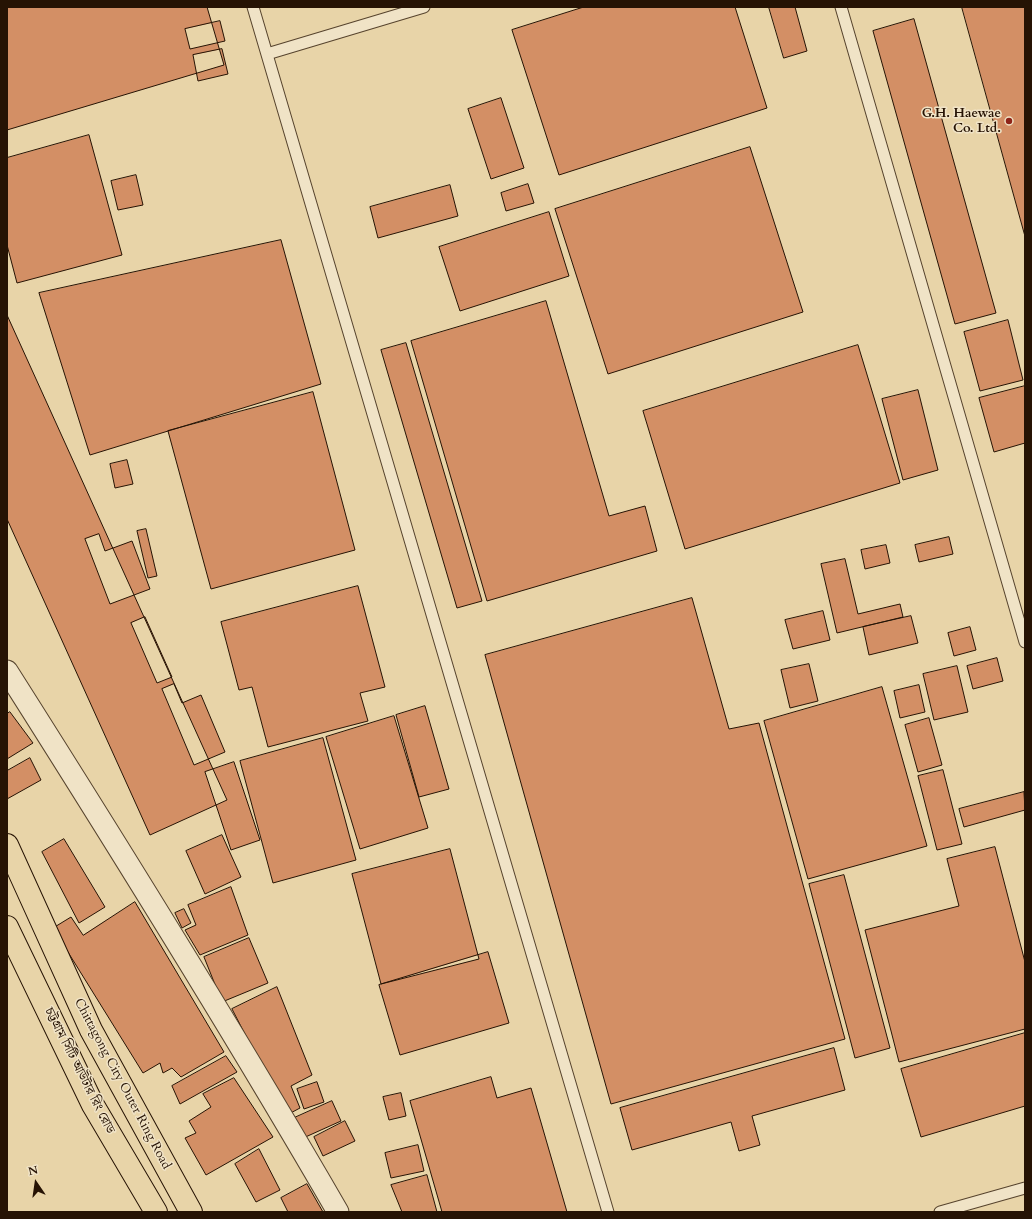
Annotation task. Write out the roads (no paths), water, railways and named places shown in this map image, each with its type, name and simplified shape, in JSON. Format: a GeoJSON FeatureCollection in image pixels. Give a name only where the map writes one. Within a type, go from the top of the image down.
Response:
{"type":"FeatureCollection","features":[{"type":"Feature","properties":{"kind":"main road","name":"Chittagong City Outer Ring Road"},"geometry":{"type":"LineString","coordinates":[[7,845],[91,1030],[191,1212]]}},
{"type":"Feature","properties":{"kind":"main road","name":"চট্টগ্রাম সিটি আউটার রিং রোড"},"geometry":{"type":"LineString","coordinates":[[7,927],[93,1105],[156,1212]]}},
{"type":"Feature","properties":{"kind":"street"},"geometry":{"type":"LineString","coordinates":[[7,671],[71,772],[293,1134],[338,1212]]}},
{"type":"Feature","properties":{"kind":"lane"},"geometry":{"type":"LineString","coordinates":[[253,7],[608,1212]]}},
{"type":"Feature","properties":{"kind":"lane"},"geometry":{"type":"LineString","coordinates":[[267,54],[424,7]]}},
{"type":"Feature","properties":{"kind":"lane"},"geometry":{"type":"LineString","coordinates":[[842,7],[1025,642]]}},
{"type":"Feature","properties":{"kind":"lane"},"geometry":{"type":"LineString","coordinates":[[940,1212],[1025,1188]]}},
{"type":"Feature","properties":{"kind":"place","name":"G.H. Haewae Co. Ltd."},"geometry":{"type":"Point","coordinates":[1009,121]}}]}
